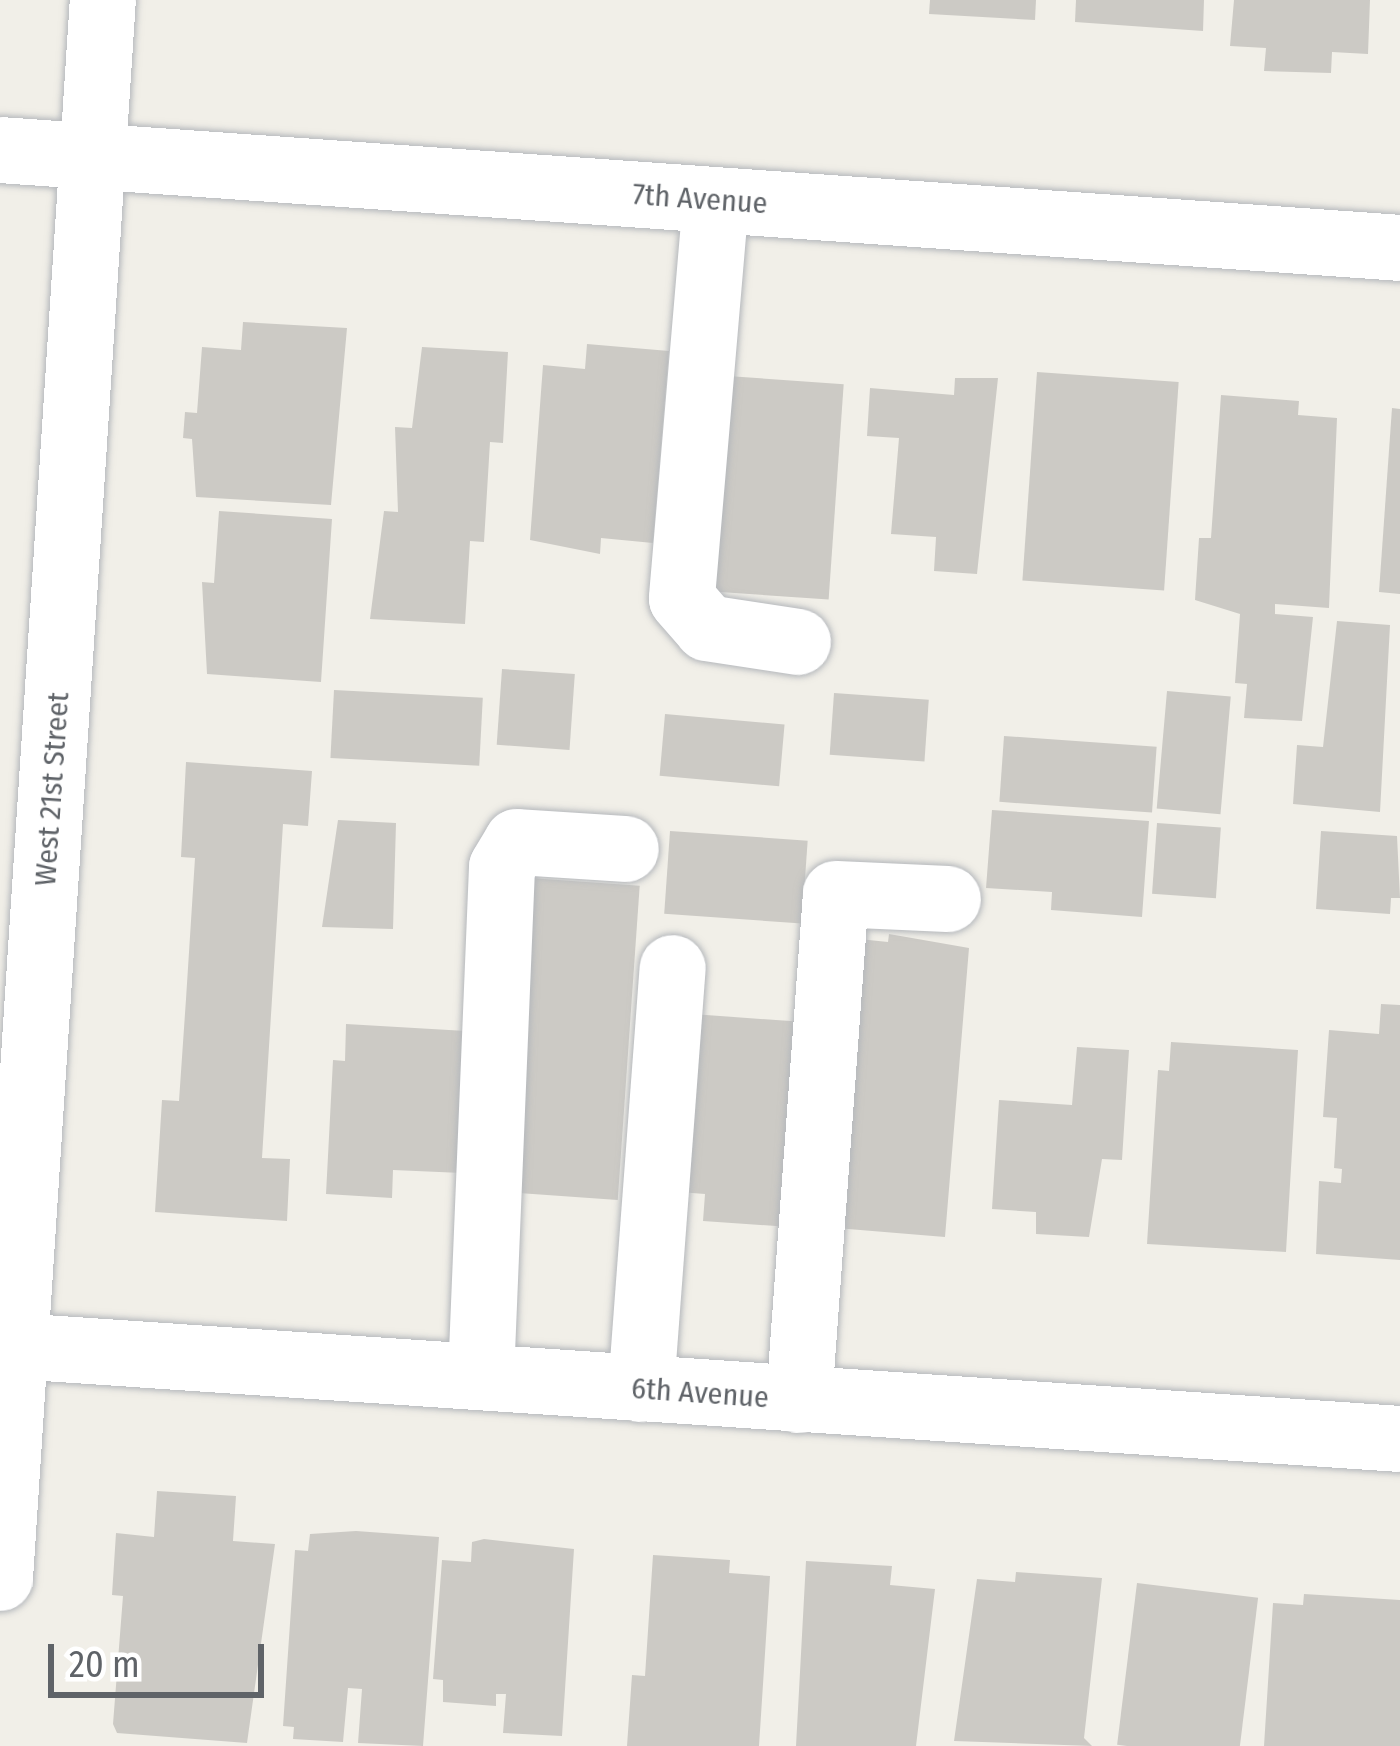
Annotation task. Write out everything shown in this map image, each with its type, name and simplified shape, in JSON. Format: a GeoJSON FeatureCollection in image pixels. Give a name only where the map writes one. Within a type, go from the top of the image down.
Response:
{"type":"FeatureCollection","features":[{"type":"Feature","properties":{"kind":"street","name":"West 21st Street"},"geometry":{"type":"LineString","coordinates":[[0,1578],[7,1346],[103,0]]}},
{"type":"Feature","properties":{"kind":"street","name":"7th Avenue"},"geometry":{"type":"LineString","coordinates":[[0,150],[1400,248]]}},
{"type":"Feature","properties":{"kind":"street"},"geometry":{"type":"LineString","coordinates":[[716,200],[682,599],[707,628],[798,642]]}},
{"type":"Feature","properties":{"kind":"street"},"geometry":{"type":"LineString","coordinates":[[481,1377],[502,867],[518,842],[626,849]]}},
{"type":"Feature","properties":{"kind":"street"},"geometry":{"type":"LineString","coordinates":[[800,1400],[836,894],[948,899]]}},
{"type":"Feature","properties":{"kind":"street"},"geometry":{"type":"LineString","coordinates":[[641,1389],[673,968]]}},
{"type":"Feature","properties":{"kind":"street","name":"6th Avenue"},"geometry":{"type":"LineString","coordinates":[[7,1346],[1400,1439]]}},
{"type":"Feature","properties":{"kind":"building"},"geometry":{"type":"Polygon","coordinates":[[[930,0],[1036,0],[1035,20],[929,14],[930,0]]]}},
{"type":"Feature","properties":{"kind":"building"},"geometry":{"type":"Polygon","coordinates":[[[1076,0],[1204,0],[1203,31],[1075,22],[1076,0]]]}},
{"type":"Feature","properties":{"kind":"building"},"geometry":{"type":"Polygon","coordinates":[[[1234,0],[1370,0],[1368,54],[1332,52],[1331,73],[1264,71],[1266,48],[1230,46],[1234,0]]]}},
{"type":"Feature","properties":{"kind":"building"},"geometry":{"type":"Polygon","coordinates":[[[243,322],[347,328],[331,505],[196,497],[192,439],[183,438],[185,412],[197,413],[202,347],[241,350],[243,322]]]}},
{"type":"Feature","properties":{"kind":"building"},"geometry":{"type":"Polygon","coordinates":[[[587,344],[669,351],[653,543],[601,538],[600,554],[530,540],[543,365],[585,369],[587,344]]]}},
{"type":"Feature","properties":{"kind":"building"},"geometry":{"type":"Polygon","coordinates":[[[422,347],[508,352],[503,443],[490,442],[484,542],[470,541],[465,624],[370,619],[384,511],[398,512],[395,427],[412,428],[422,347]]]}},
{"type":"Feature","properties":{"kind":"building"},"geometry":{"type":"Polygon","coordinates":[[[1037,372],[1179,382],[1164,590],[1022,580],[1037,372]]]}},
{"type":"Feature","properties":{"kind":"building"},"geometry":{"type":"Polygon","coordinates":[[[713,375],[844,384],[829,600],[698,590],[713,375]]]}},
{"type":"Feature","properties":{"kind":"building"},"geometry":{"type":"Polygon","coordinates":[[[955,378],[998,378],[977,574],[934,571],[936,537],[891,534],[899,438],[867,436],[870,388],[954,395],[955,378]]]}},
{"type":"Feature","properties":{"kind":"building"},"geometry":{"type":"Polygon","coordinates":[[[1221,395],[1299,401],[1298,415],[1337,418],[1329,608],[1275,604],[1275,614],[1313,617],[1302,721],[1244,718],[1247,684],[1235,683],[1240,614],[1195,600],[1199,538],[1211,538],[1221,395]]]}},
{"type":"Feature","properties":{"kind":"building"},"geometry":{"type":"Polygon","coordinates":[[[1392,408],[1400,409],[1400,594],[1379,592],[1392,408]]]}},
{"type":"Feature","properties":{"kind":"building"},"geometry":{"type":"Polygon","coordinates":[[[219,511],[332,519],[321,682],[207,674],[202,582],[214,583],[219,511]]]}},
{"type":"Feature","properties":{"kind":"building"},"geometry":{"type":"Polygon","coordinates":[[[1337,621],[1390,625],[1380,812],[1293,804],[1297,745],[1323,747],[1337,621]]]}},
{"type":"Feature","properties":{"kind":"building"},"geometry":{"type":"Polygon","coordinates":[[[502,669],[575,674],[570,750],[497,745],[502,669]]]}},
{"type":"Feature","properties":{"kind":"building"},"geometry":{"type":"Polygon","coordinates":[[[334,690],[483,698],[479,766],[330,758],[334,690]]]}},
{"type":"Feature","properties":{"kind":"building"},"geometry":{"type":"Polygon","coordinates":[[[1167,691],[1231,697],[1220,814],[1157,809],[1167,691]]]}},
{"type":"Feature","properties":{"kind":"building"},"geometry":{"type":"Polygon","coordinates":[[[834,693],[929,700],[924,761],[830,755],[834,693]]]}},
{"type":"Feature","properties":{"kind":"building"},"geometry":{"type":"Polygon","coordinates":[[[665,714],[785,724],[779,786],[660,776],[665,714]]]}},
{"type":"Feature","properties":{"kind":"building"},"geometry":{"type":"Polygon","coordinates":[[[1004,736],[1157,747],[1152,813],[999,802],[1004,736]]]}},
{"type":"Feature","properties":{"kind":"building"},"geometry":{"type":"Polygon","coordinates":[[[186,762],[312,771],[308,826],[283,824],[262,1158],[290,1159],[287,1221],[155,1212],[162,1100],[179,1101],[195,858],[181,857],[186,762]]]}},
{"type":"Feature","properties":{"kind":"building"},"geometry":{"type":"Polygon","coordinates":[[[992,810],[1149,821],[1142,917],[1051,910],[1052,892],[986,888],[992,810]]]}},
{"type":"Feature","properties":{"kind":"building"},"geometry":{"type":"Polygon","coordinates":[[[338,820],[396,823],[393,929],[322,927],[338,820]]]}},
{"type":"Feature","properties":{"kind":"building"},"geometry":{"type":"Polygon","coordinates":[[[1157,823],[1221,827],[1216,898],[1152,894],[1157,823]]]}},
{"type":"Feature","properties":{"kind":"building"},"geometry":{"type":"Polygon","coordinates":[[[670,831],[808,841],[802,923],[664,914],[670,831]]]}},
{"type":"Feature","properties":{"kind":"building"},"geometry":{"type":"Polygon","coordinates":[[[1321,831],[1397,836],[1400,898],[1391,898],[1390,914],[1316,909],[1321,831]]]}},
{"type":"Feature","properties":{"kind":"building"},"geometry":{"type":"Polygon","coordinates":[[[516,877],[640,886],[618,1200],[494,1191],[516,877]]]}},
{"type":"Feature","properties":{"kind":"building"},"geometry":{"type":"Polygon","coordinates":[[[889,934],[969,948],[945,1237],[836,1228],[849,938],[888,942],[889,934]]]}},
{"type":"Feature","properties":{"kind":"building"},"geometry":{"type":"Polygon","coordinates":[[[1381,1004],[1400,1005],[1400,1260],[1316,1254],[1319,1181],[1341,1183],[1342,1169],[1334,1168],[1337,1118],[1323,1117],[1329,1030],[1379,1034],[1381,1004]]]}},
{"type":"Feature","properties":{"kind":"building"},"geometry":{"type":"Polygon","coordinates":[[[692,1014],[804,1022],[790,1227],[703,1221],[705,1194],[666,1191],[692,1014]]]}},
{"type":"Feature","properties":{"kind":"building"},"geometry":{"type":"Polygon","coordinates":[[[346,1024],[466,1031],[462,1173],[393,1170],[392,1198],[326,1194],[333,1060],[345,1061],[346,1024]]]}},
{"type":"Feature","properties":{"kind":"building"},"geometry":{"type":"Polygon","coordinates":[[[1171,1042],[1298,1050],[1286,1252],[1147,1244],[1158,1070],[1169,1071],[1171,1042]]]}},
{"type":"Feature","properties":{"kind":"building"},"geometry":{"type":"Polygon","coordinates":[[[1077,1047],[1129,1050],[1122,1160],[1102,1159],[1089,1237],[1036,1234],[1036,1212],[992,1209],[999,1100],[1072,1105],[1077,1047]]]}},
{"type":"Feature","properties":{"kind":"building"},"geometry":{"type":"Polygon","coordinates":[[[157,1491],[236,1496],[233,1541],[275,1544],[247,1743],[117,1733],[113,1724],[123,1596],[112,1595],[116,1533],[154,1537],[157,1491]]]}},
{"type":"Feature","properties":{"kind":"building"},"geometry":{"type":"Polygon","coordinates":[[[356,1531],[439,1537],[423,1746],[358,1743],[362,1689],[348,1688],[343,1742],[293,1739],[294,1727],[283,1726],[295,1550],[308,1551],[310,1534],[356,1531]]]}},
{"type":"Feature","properties":{"kind":"building"},"geometry":{"type":"Polygon","coordinates":[[[484,1539],[574,1549],[562,1736],[503,1733],[506,1694],[496,1694],[496,1706],[443,1702],[443,1680],[433,1679],[442,1560],[471,1562],[472,1542],[484,1539]]]}},
{"type":"Feature","properties":{"kind":"building"},"geometry":{"type":"Polygon","coordinates":[[[653,1555],[730,1560],[729,1573],[770,1576],[759,1746],[627,1746],[632,1675],[645,1676],[653,1555]]]}},
{"type":"Feature","properties":{"kind":"building"},"geometry":{"type":"Polygon","coordinates":[[[806,1561],[892,1566],[890,1585],[935,1589],[916,1746],[796,1746],[806,1561]]]}},
{"type":"Feature","properties":{"kind":"building"},"geometry":{"type":"Polygon","coordinates":[[[1016,1572],[1102,1578],[1084,1738],[1092,1746],[954,1741],[977,1579],[1015,1582],[1016,1572]]]}},
{"type":"Feature","properties":{"kind":"building"},"geometry":{"type":"Polygon","coordinates":[[[1137,1583],[1258,1598],[1240,1746],[1117,1745],[1137,1583]]]}},
{"type":"Feature","properties":{"kind":"building"},"geometry":{"type":"Polygon","coordinates":[[[1304,1594],[1400,1600],[1400,1746],[1264,1746],[1273,1603],[1303,1605],[1304,1594]]]}}]}
